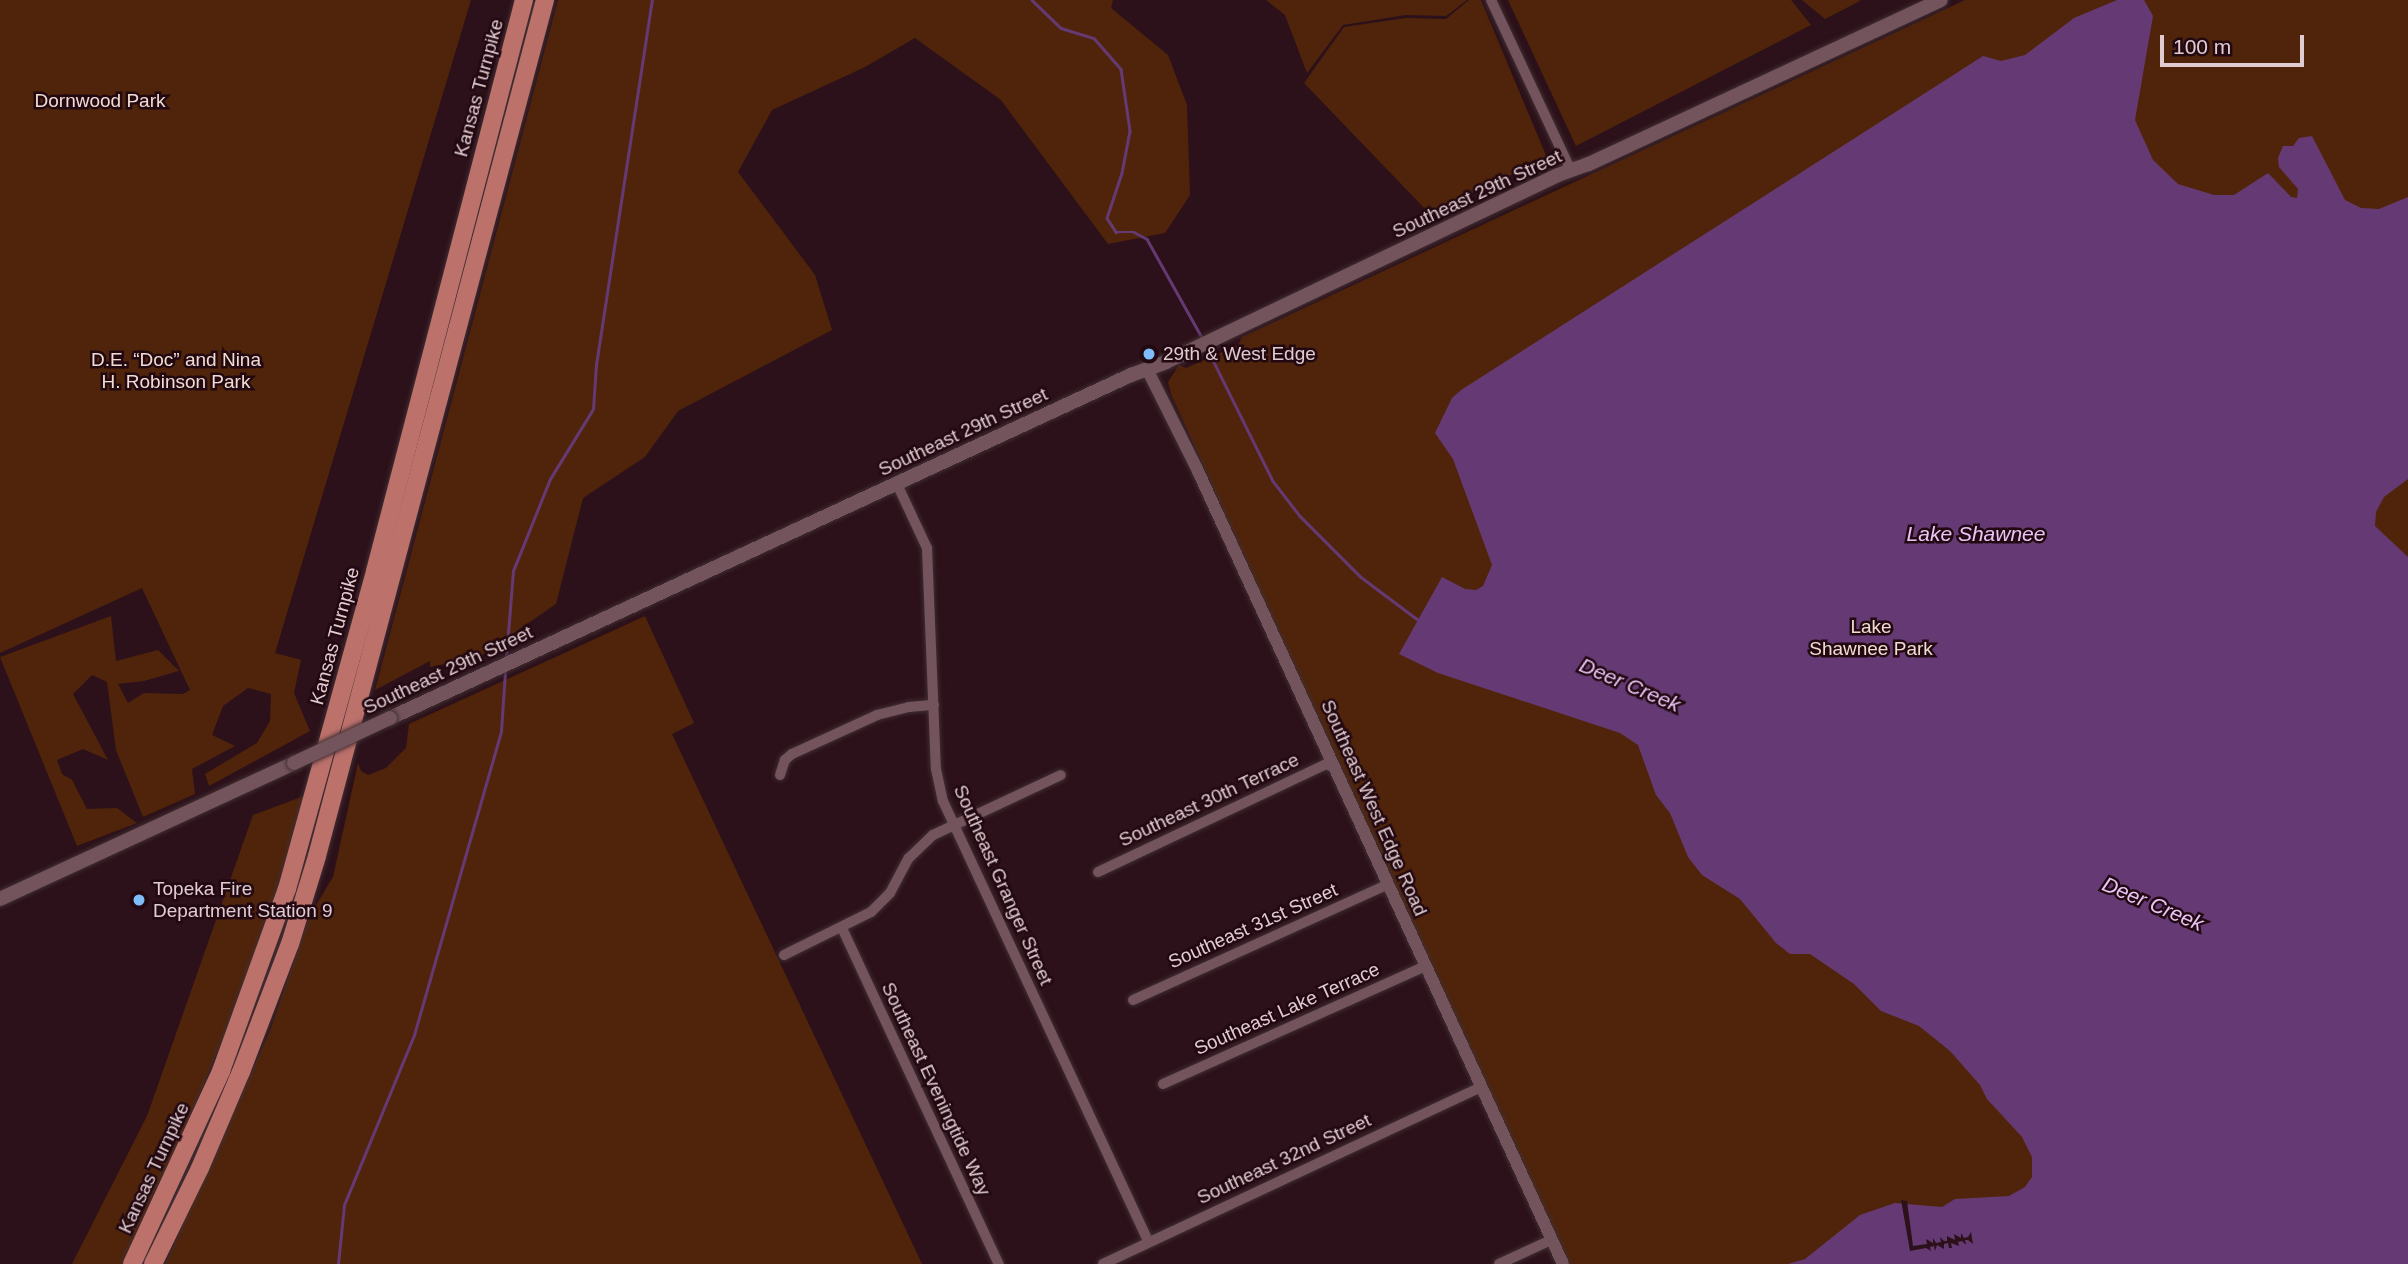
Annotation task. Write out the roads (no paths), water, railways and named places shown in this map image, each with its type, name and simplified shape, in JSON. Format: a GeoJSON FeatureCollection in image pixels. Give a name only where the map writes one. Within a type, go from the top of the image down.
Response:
{"type":"FeatureCollection","features":[{"type":"Feature","properties":{"kind":"highway","name":"Kansas Turnpike"},"geometry":{"type":"LineString","coordinates":[[132,1264],[216,1083],[256,981],[287,889],[360,624],[524,0]]}},
{"type":"Feature","properties":{"kind":"highway","name":"Kansas Turnpike"},"geometry":{"type":"LineString","coordinates":[[153,1264],[200,1168],[241,1072],[290,944],[317,856],[545,0]]}},
{"type":"Feature","properties":{"kind":"main road","name":"Southeast 29th Street"},"geometry":{"type":"LineString","coordinates":[[0,899],[1181,355],[1571,170],[1941,0]]}},
{"type":"Feature","properties":{"kind":"street"},"geometry":{"type":"LineString","coordinates":[[1490,0],[1571,170]]}},
{"type":"Feature","properties":{"kind":"street","name":"Southeast West Edge Road"},"geometry":{"type":"LineString","coordinates":[[1147,369],[1197,468],[1563,1264]]}},
{"type":"Feature","properties":{"kind":"street","name":"Southeast Granger Street"},"geometry":{"type":"LineString","coordinates":[[897,484],[927,548],[936,769],[943,801],[1148,1241]]}},
{"type":"Feature","properties":{"kind":"street"},"geometry":{"type":"LineString","coordinates":[[780,775],[785,760],[792,754],[877,715],[909,707],[934,705]]}},
{"type":"Feature","properties":{"kind":"street","name":"Southeast 30th Terrace"},"geometry":{"type":"LineString","coordinates":[[1098,872],[1326,764],[1335,768]]}},
{"type":"Feature","properties":{"kind":"street"},"geometry":{"type":"LineString","coordinates":[[785,955],[864,917],[881,904],[919,846],[953,825],[1061,775]]}},
{"type":"Feature","properties":{"kind":"street","name":"Southeast 31st Street"},"geometry":{"type":"LineString","coordinates":[[1133,1000],[1387,885]]}},
{"type":"Feature","properties":{"kind":"street","name":"Southeast Eveningtide Way"},"geometry":{"type":"LineString","coordinates":[[842,928],[999,1264]]}},
{"type":"Feature","properties":{"kind":"street","name":"Southeast Lake Terrace"},"geometry":{"type":"LineString","coordinates":[[1163,1084],[1424,966]]}},
{"type":"Feature","properties":{"kind":"street","name":"Southeast 32nd Street"},"geometry":{"type":"LineString","coordinates":[[1103,1264],[1480,1087]]}},
{"type":"Feature","properties":{"kind":"street"},"geometry":{"type":"LineString","coordinates":[[1499,1264],[1551,1240]]}},
{"type":"Feature","properties":{"kind":"water","name":"Lake Shawnee"},"geometry":{"type":"Polygon","coordinates":[[[2117,0],[2144,0],[2153,16],[2135,120],[2153,160],[2178,184],[2214,195],[2234,195],[2268,173],[2291,197],[2297,198],[2298,189],[2279,167],[2278,158],[2283,146],[2293,146],[2299,138],[2312,136],[2345,200],[2361,208],[2379,209],[2408,197],[2408,479],[2384,497],[2376,512],[2375,526],[2408,557],[2408,1264],[1788,1264],[1805,1259],[1860,1215],[1895,1203],[1942,1207],[1955,1199],[2009,1196],[2025,1187],[2032,1177],[2032,1157],[2022,1137],[1987,1099],[1980,1085],[1950,1051],[1919,1026],[1881,1011],[1854,984],[1810,954],[1790,954],[1776,943],[1740,899],[1702,875],[1688,857],[1670,813],[1656,795],[1638,745],[1620,733],[1438,673],[1399,654],[1442,577],[1465,589],[1476,590],[1483,586],[1492,565],[1453,459],[1435,433],[1452,398],[1461,390],[1983,56],[2001,61],[2025,55],[2074,18],[2117,0]]]}},
{"type":"Feature","properties":{"kind":"waterway"},"geometry":{"type":"LineString","coordinates":[[506,658],[513,571],[550,479],[593,409],[596,365],[652,0]]}},
{"type":"Feature","properties":{"kind":"waterway","name":"Deer Creek"},"geometry":{"type":"LineString","coordinates":[[1032,0],[1061,28],[1094,38],[1121,69],[1130,131],[1122,173],[1107,218],[1116,232],[1134,232],[1147,239],[1203,339]]}},
{"type":"Feature","properties":{"kind":"waterway","name":"Deer Creek"},"geometry":{"type":"LineString","coordinates":[[1207,348],[1273,481],[1300,516],[1361,577],[1421,622]]}},
{"type":"Feature","properties":{"kind":"waterway"},"geometry":{"type":"LineString","coordinates":[[338,1264],[344,1205],[414,1035],[501,731],[505,672]]}},
{"type":"Feature","properties":{"kind":"place","name":"29th & West Edge"},"geometry":{"type":"Point","coordinates":[1149,354]}},
{"type":"Feature","properties":{"kind":"place","name":"Topeka Fire Department Station 9"},"geometry":{"type":"Point","coordinates":[139,900]}},
{"type":"Feature","properties":{"kind":"park label","name":"Dornwood Park"},"geometry":{"type":"Point","coordinates":[100,101]}},
{"type":"Feature","properties":{"kind":"park label","name":"D.E. “Doc” and Nina H. Robinson Park"},"geometry":{"type":"Point","coordinates":[176,371]}},
{"type":"Feature","properties":{"kind":"park label","name":"Lake Shawnee Park"},"geometry":{"type":"Point","coordinates":[1871,638]}}]}
